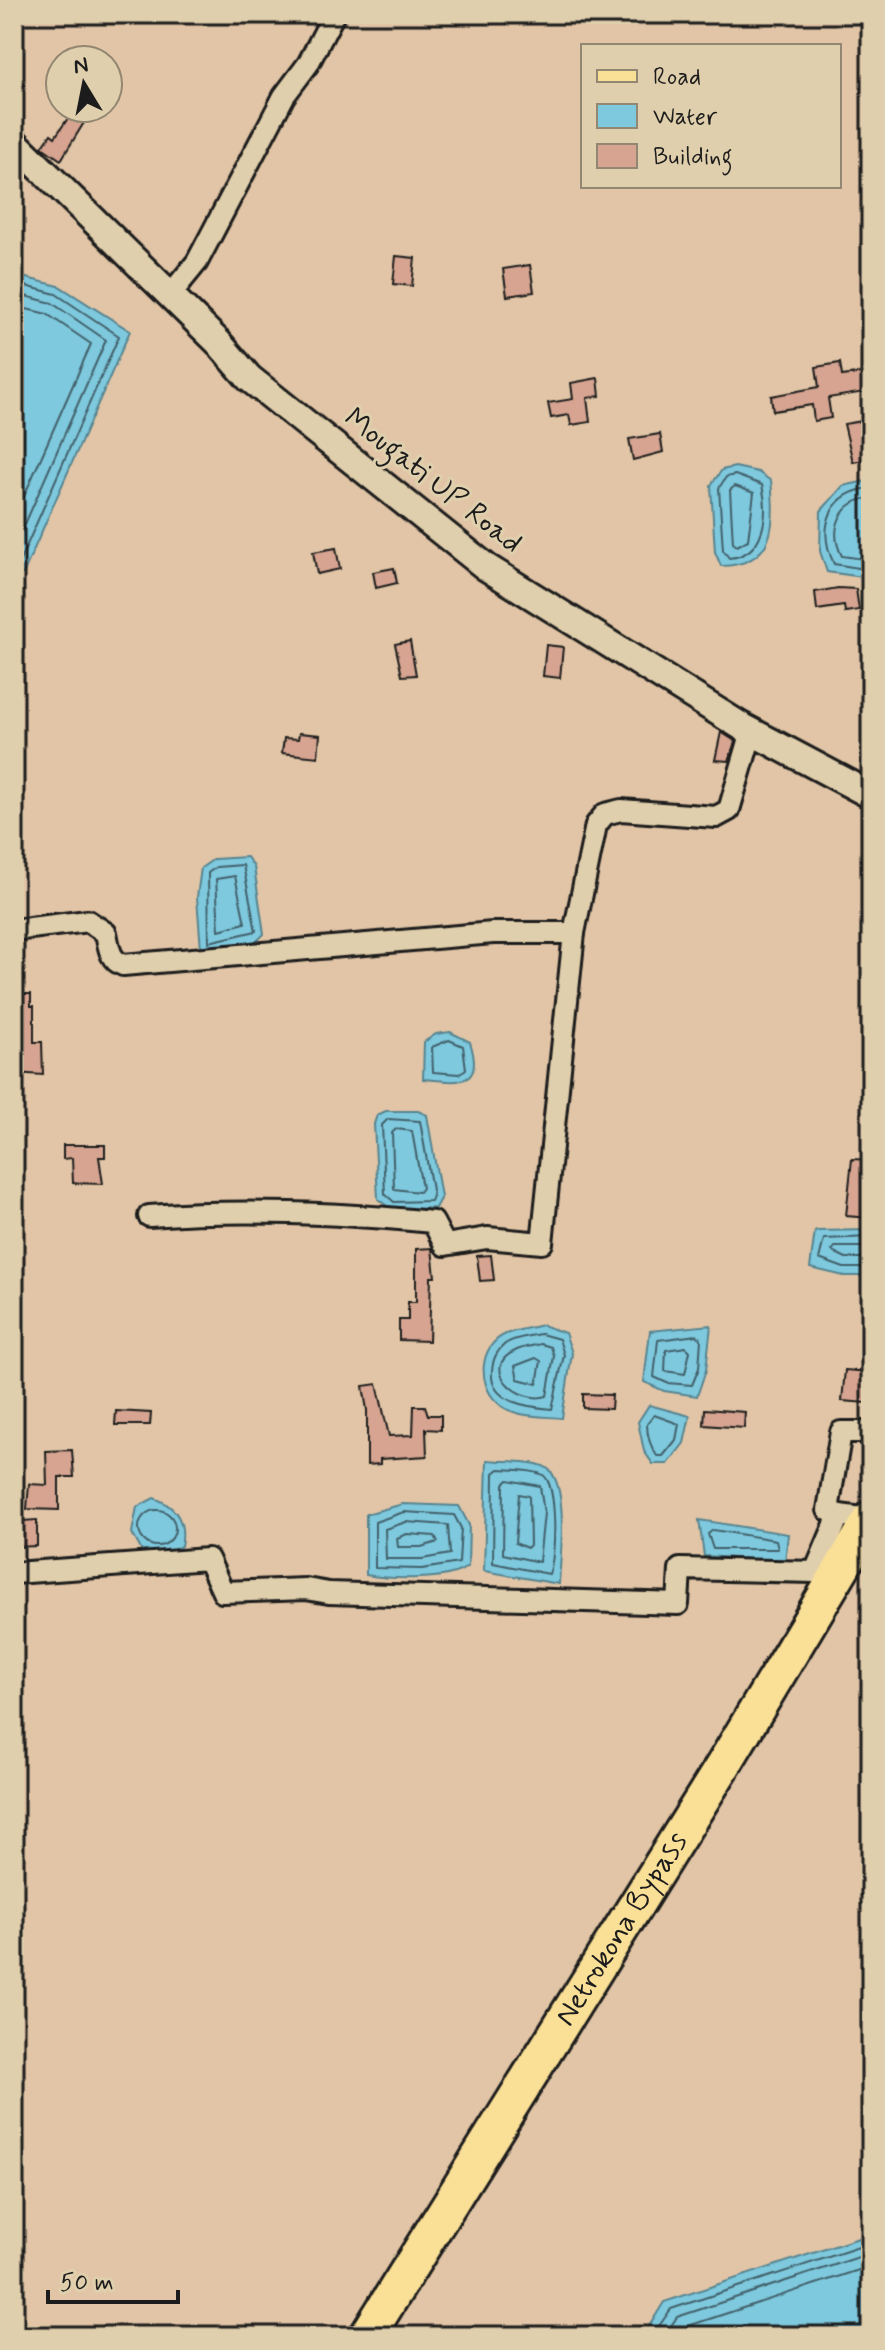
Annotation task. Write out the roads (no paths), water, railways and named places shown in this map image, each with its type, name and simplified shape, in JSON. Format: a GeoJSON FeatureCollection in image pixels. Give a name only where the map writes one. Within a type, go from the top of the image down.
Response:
{"type":"FeatureCollection","features":[{"type":"Feature","properties":{"kind":"main road","name":"Netrokona Bypass"},"geometry":{"type":"LineString","coordinates":[[367,2336],[724,1764],[860,1518]]}},
{"type":"Feature","properties":{"kind":"street"},"geometry":{"type":"LineString","coordinates":[[170,295],[197,262],[284,96],[308,64],[334,14]]}},
{"type":"Feature","properties":{"kind":"street","name":"Mougati UP Road"},"geometry":{"type":"LineString","coordinates":[[14,142],[170,295],[249,378],[486,567],[752,731],[871,795]]}},
{"type":"Feature","properties":{"kind":"street"},"geometry":{"type":"LineString","coordinates":[[149,1216],[236,1210],[329,1212],[433,1222],[445,1245],[487,1238],[542,1243],[574,933],[596,825],[605,814],[621,810],[716,817],[729,810],[752,731]]}},
{"type":"Feature","properties":{"kind":"street"},"geometry":{"type":"LineString","coordinates":[[14,930],[88,921],[106,933],[111,954],[116,963],[123,965],[493,933],[574,933]]}},
{"type":"Feature","properties":{"kind":"street"},"geometry":{"type":"LineString","coordinates":[[14,1573],[208,1559],[223,1592],[306,1589],[329,1593],[678,1604],[680,1569],[815,1572],[860,1518],[828,1510],[841,1432],[871,1432]]}},
{"type":"Feature","properties":{"kind":"water"},"geometry":{"type":"Polygon","coordinates":[[[14,275],[59,286],[130,331],[23,574],[14,573],[14,275]]]}},
{"type":"Feature","properties":{"kind":"water"},"geometry":{"type":"Polygon","coordinates":[[[735,467],[758,472],[771,481],[772,527],[762,550],[752,558],[739,564],[721,566],[715,552],[711,485],[722,470],[735,467]]]}},
{"type":"Feature","properties":{"kind":"water"},"geometry":{"type":"Polygon","coordinates":[[[871,480],[871,578],[827,572],[820,551],[821,511],[843,486],[871,480]]]}},
{"type":"Feature","properties":{"kind":"water"},"geometry":{"type":"Polygon","coordinates":[[[247,857],[254,867],[264,934],[257,941],[201,949],[197,897],[201,868],[214,859],[247,857]]]}},
{"type":"Feature","properties":{"kind":"water"},"geometry":{"type":"Polygon","coordinates":[[[450,1032],[470,1042],[474,1057],[471,1075],[457,1081],[423,1079],[424,1042],[436,1034],[450,1032]]]}},
{"type":"Feature","properties":{"kind":"water"},"geometry":{"type":"Polygon","coordinates":[[[386,1111],[418,1111],[427,1115],[441,1197],[435,1208],[392,1210],[378,1199],[374,1124],[377,1115],[386,1111]]]}},
{"type":"Feature","properties":{"kind":"water"},"geometry":{"type":"Polygon","coordinates":[[[871,1230],[871,1276],[844,1276],[810,1268],[815,1231],[871,1230]]]}},
{"type":"Feature","properties":{"kind":"water"},"geometry":{"type":"Polygon","coordinates":[[[542,1325],[565,1333],[572,1353],[562,1418],[511,1411],[497,1402],[486,1385],[486,1356],[497,1339],[542,1325]]]}},
{"type":"Feature","properties":{"kind":"water"},"geometry":{"type":"Polygon","coordinates":[[[711,1325],[706,1370],[697,1396],[664,1391],[644,1382],[650,1331],[711,1325]]]}},
{"type":"Feature","properties":{"kind":"water"},"geometry":{"type":"Polygon","coordinates":[[[649,1405],[690,1416],[684,1443],[668,1464],[653,1464],[644,1451],[638,1422],[649,1405]]]}},
{"type":"Feature","properties":{"kind":"water"},"geometry":{"type":"Polygon","coordinates":[[[487,1460],[537,1464],[552,1473],[561,1501],[559,1584],[484,1571],[487,1460]]]}},
{"type":"Feature","properties":{"kind":"water"},"geometry":{"type":"Polygon","coordinates":[[[154,1498],[178,1516],[182,1530],[181,1546],[169,1552],[144,1555],[132,1533],[137,1507],[154,1498]]]}},
{"type":"Feature","properties":{"kind":"water"},"geometry":{"type":"Polygon","coordinates":[[[403,1504],[459,1506],[469,1525],[468,1566],[448,1575],[434,1577],[366,1575],[366,1514],[403,1504]]]}},
{"type":"Feature","properties":{"kind":"water"},"geometry":{"type":"Polygon","coordinates":[[[699,1520],[788,1534],[785,1561],[704,1556],[699,1520]]]}},
{"type":"Feature","properties":{"kind":"water"},"geometry":{"type":"Polygon","coordinates":[[[871,2234],[871,2336],[643,2336],[664,2302],[871,2234]]]}}]}
